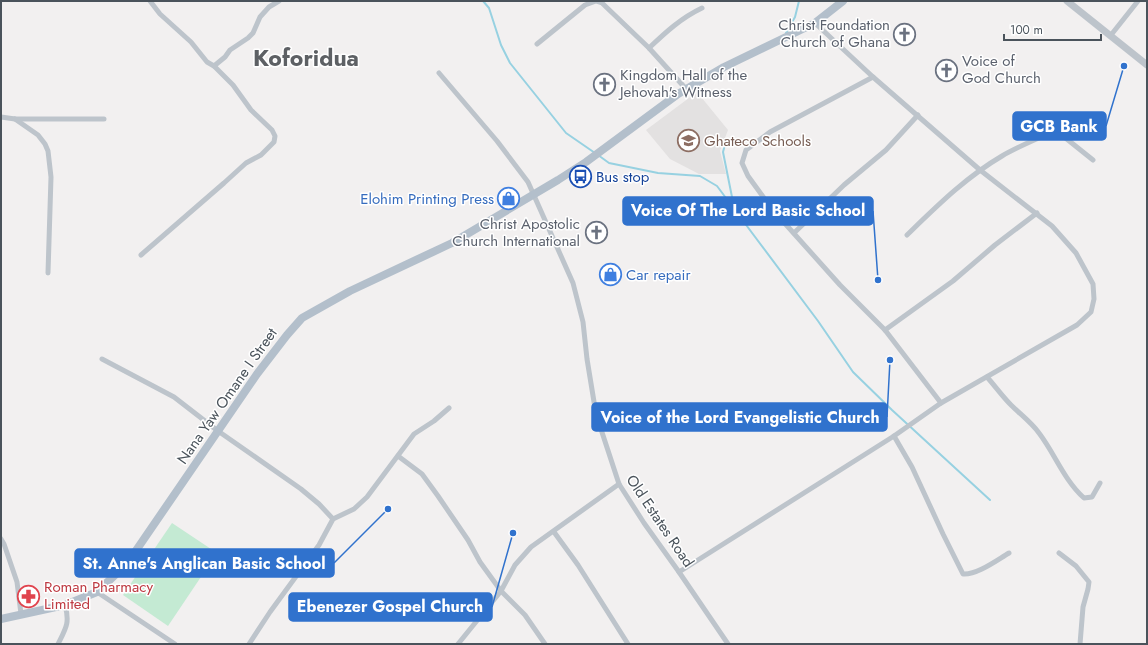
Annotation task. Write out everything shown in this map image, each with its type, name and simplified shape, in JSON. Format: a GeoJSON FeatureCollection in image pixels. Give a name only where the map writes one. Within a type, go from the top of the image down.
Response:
{"type":"FeatureCollection","features":[{"type":"Feature","properties":{"kind":"main road"},"geometry":{"type":"LineString","coordinates":[[687,90],[724,67],[815,24],[843,1]]}},
{"type":"Feature","properties":{"kind":"main road","name":"Nana Yaw Omane I Street"},"geometry":{"type":"LineString","coordinates":[[1,619],[65,605],[97,592],[116,574],[135,552],[257,374],[302,318],[350,291],[452,243],[586,162],[678,94],[687,90]]}},
{"type":"Feature","properties":{"kind":"street"},"geometry":{"type":"LineString","coordinates":[[141,255],[224,184],[246,163],[261,155],[274,142],[275,136],[272,130],[251,110],[233,85],[225,79],[214,66],[207,62],[190,42],[160,14],[150,1]]}},
{"type":"Feature","properties":{"kind":"street"},"geometry":{"type":"LineString","coordinates":[[214,66],[225,57],[230,50],[254,33],[260,17],[269,7],[279,1]]}},
{"type":"Feature","properties":{"kind":"street"},"geometry":{"type":"LineString","coordinates":[[538,44],[585,5],[596,1],[602,3],[608,8],[649,48],[687,90]]}},
{"type":"Feature","properties":{"kind":"street"},"geometry":{"type":"LineString","coordinates":[[1067,1],[1147,65]]}},
{"type":"Feature","properties":{"kind":"street"},"geometry":{"type":"LineString","coordinates":[[1111,35],[1138,1]]}},
{"type":"Feature","properties":{"kind":"street"},"geometry":{"type":"LineString","coordinates":[[649,48],[669,29],[690,14],[702,8]]}},
{"type":"Feature","properties":{"kind":"street"},"geometry":{"type":"LineString","coordinates":[[679,572],[894,436],[942,403],[1077,325],[1091,312],[1094,299],[1093,284],[1076,253],[1052,226],[980,170],[873,77],[815,24]]}},
{"type":"Feature","properties":{"kind":"street","name":"Old Estates Road"},"geometry":{"type":"LineString","coordinates":[[439,73],[497,141],[528,182],[573,284],[582,322],[586,359],[596,414],[618,484],[728,644]]}},
{"type":"Feature","properties":{"kind":"street"},"geometry":{"type":"LineString","coordinates":[[873,77],[770,132],[746,150],[742,163],[748,176],[772,209],[840,285],[885,330],[942,403]]}},
{"type":"Feature","properties":{"kind":"street"},"geometry":{"type":"LineString","coordinates":[[794,233],[844,185],[886,150],[918,115]]}},
{"type":"Feature","properties":{"kind":"street"},"geometry":{"type":"LineString","coordinates":[[1,117],[104,119]]}},
{"type":"Feature","properties":{"kind":"street"},"geometry":{"type":"LineString","coordinates":[[16,118],[38,135],[45,144],[50,162],[51,177],[48,273]]}},
{"type":"Feature","properties":{"kind":"street"},"geometry":{"type":"LineString","coordinates":[[907,235],[980,170],[1002,155],[1052,132],[1063,136],[1094,160]]}},
{"type":"Feature","properties":{"kind":"street"},"geometry":{"type":"LineString","coordinates":[[885,330],[953,281],[995,245],[1037,213]]}},
{"type":"Feature","properties":{"kind":"street"},"geometry":{"type":"LineString","coordinates":[[102,359],[174,397],[218,431],[301,489],[319,504],[333,519]]}},
{"type":"Feature","properties":{"kind":"street"},"geometry":{"type":"LineString","coordinates":[[987,377],[1038,432],[1051,450],[1059,467],[1084,498],[1092,497],[1100,483]]}},
{"type":"Feature","properties":{"kind":"street"},"geometry":{"type":"LineString","coordinates":[[249,644],[270,612],[319,545],[333,519],[354,509],[367,497],[414,434],[434,422],[449,408]]}},
{"type":"Feature","properties":{"kind":"street"},"geometry":{"type":"LineString","coordinates":[[894,436],[912,467],[963,574],[976,572],[1009,553]]}},
{"type":"Feature","properties":{"kind":"street"},"geometry":{"type":"LineString","coordinates":[[398,456],[422,474],[464,534],[480,562],[501,591],[525,615],[545,644]]}},
{"type":"Feature","properties":{"kind":"street"},"geometry":{"type":"LineString","coordinates":[[458,644],[501,591],[515,564],[532,546],[554,532],[618,484]]}},
{"type":"Feature","properties":{"kind":"street"},"geometry":{"type":"LineString","coordinates":[[554,532],[578,564],[628,644]]}},
{"type":"Feature","properties":{"kind":"street"},"geometry":{"type":"LineString","coordinates":[[1,539],[17,582],[21,614]]}},
{"type":"Feature","properties":{"kind":"street"},"geometry":{"type":"LineString","coordinates":[[1059,552],[1076,566],[1089,582],[1083,607],[1080,644]]}},
{"type":"Feature","properties":{"kind":"street"},"geometry":{"type":"LineString","coordinates":[[97,592],[175,644]]}},
{"type":"Feature","properties":{"kind":"street"},"geometry":{"type":"LineString","coordinates":[[58,644],[66,629],[68,618],[65,605]]}},
{"type":"Feature","properties":{"kind":"shaded area","name":"Ghateco Schools"},"geometry":{"type":"Polygon","coordinates":[[[697,92],[728,130],[720,151],[726,174],[699,174],[670,159],[646,130],[697,92]]]}},
{"type":"Feature","properties":{"kind":"green space"},"geometry":{"type":"Polygon","coordinates":[[[172,523],[217,553],[168,626],[123,595],[172,523]]]}},
{"type":"Feature","properties":{"kind":"waterway"},"geometry":{"type":"LineString","coordinates":[[483,1],[489,8],[501,45],[510,63],[566,133],[595,153]]}},
{"type":"Feature","properties":{"kind":"waterway"},"geometry":{"type":"LineString","coordinates":[[786,33],[795,17],[799,1]]}},
{"type":"Feature","properties":{"kind":"waterway"},"geometry":{"type":"LineString","coordinates":[[726,141],[723,152],[734,207]]}},
{"type":"Feature","properties":{"kind":"waterway"},"geometry":{"type":"LineString","coordinates":[[598,155],[609,163],[658,173],[700,176],[717,186],[818,321],[853,372],[990,500]]}},
{"type":"Feature","properties":{"kind":"place","name":"Christ Foundation Church of Ghana"},"geometry":{"type":"Point","coordinates":[905,34]}},
{"type":"Feature","properties":{"kind":"place","name":"GCB Bank"},"geometry":{"type":"Point","coordinates":[1124,66]}},
{"type":"Feature","properties":{"kind":"place","name":"Voice of God Church"},"geometry":{"type":"Point","coordinates":[947,70]}},
{"type":"Feature","properties":{"kind":"place","name":"Kingdom Hall of the Jehovah's Witness"},"geometry":{"type":"Point","coordinates":[605,84]}},
{"type":"Feature","properties":{"kind":"place","name":"Ghateco Schools"},"geometry":{"type":"Point","coordinates":[689,141]}},
{"type":"Feature","properties":{"kind":"place","name":"Bus stop"},"geometry":{"type":"Point","coordinates":[580,177]}},
{"type":"Feature","properties":{"kind":"place","name":"Elohim Printing Press"},"geometry":{"type":"Point","coordinates":[509,199]}},
{"type":"Feature","properties":{"kind":"place","name":"Christ Apostolic Church International"},"geometry":{"type":"Point","coordinates":[596,233]}},
{"type":"Feature","properties":{"kind":"place","name":"Car repair"},"geometry":{"type":"Point","coordinates":[610,275]}},
{"type":"Feature","properties":{"kind":"place","name":"Voice Of The Lord Basic School"},"geometry":{"type":"Point","coordinates":[878,280]}},
{"type":"Feature","properties":{"kind":"place","name":"Voice of the Lord Evangelistic Church"},"geometry":{"type":"Point","coordinates":[890,360]}},
{"type":"Feature","properties":{"kind":"place","name":"St. Anne's Anglican Basic School"},"geometry":{"type":"Point","coordinates":[388,509]}},
{"type":"Feature","properties":{"kind":"place","name":"Ebenezer Gospel Church"},"geometry":{"type":"Point","coordinates":[513,533]}},
{"type":"Feature","properties":{"kind":"place","name":"Roman Pharmacy Limited"},"geometry":{"type":"Point","coordinates":[29,596]}},
{"type":"Feature","properties":{"kind":"district","name":"Koforidua"},"geometry":{"type":"Point","coordinates":[306,58]}}]}
